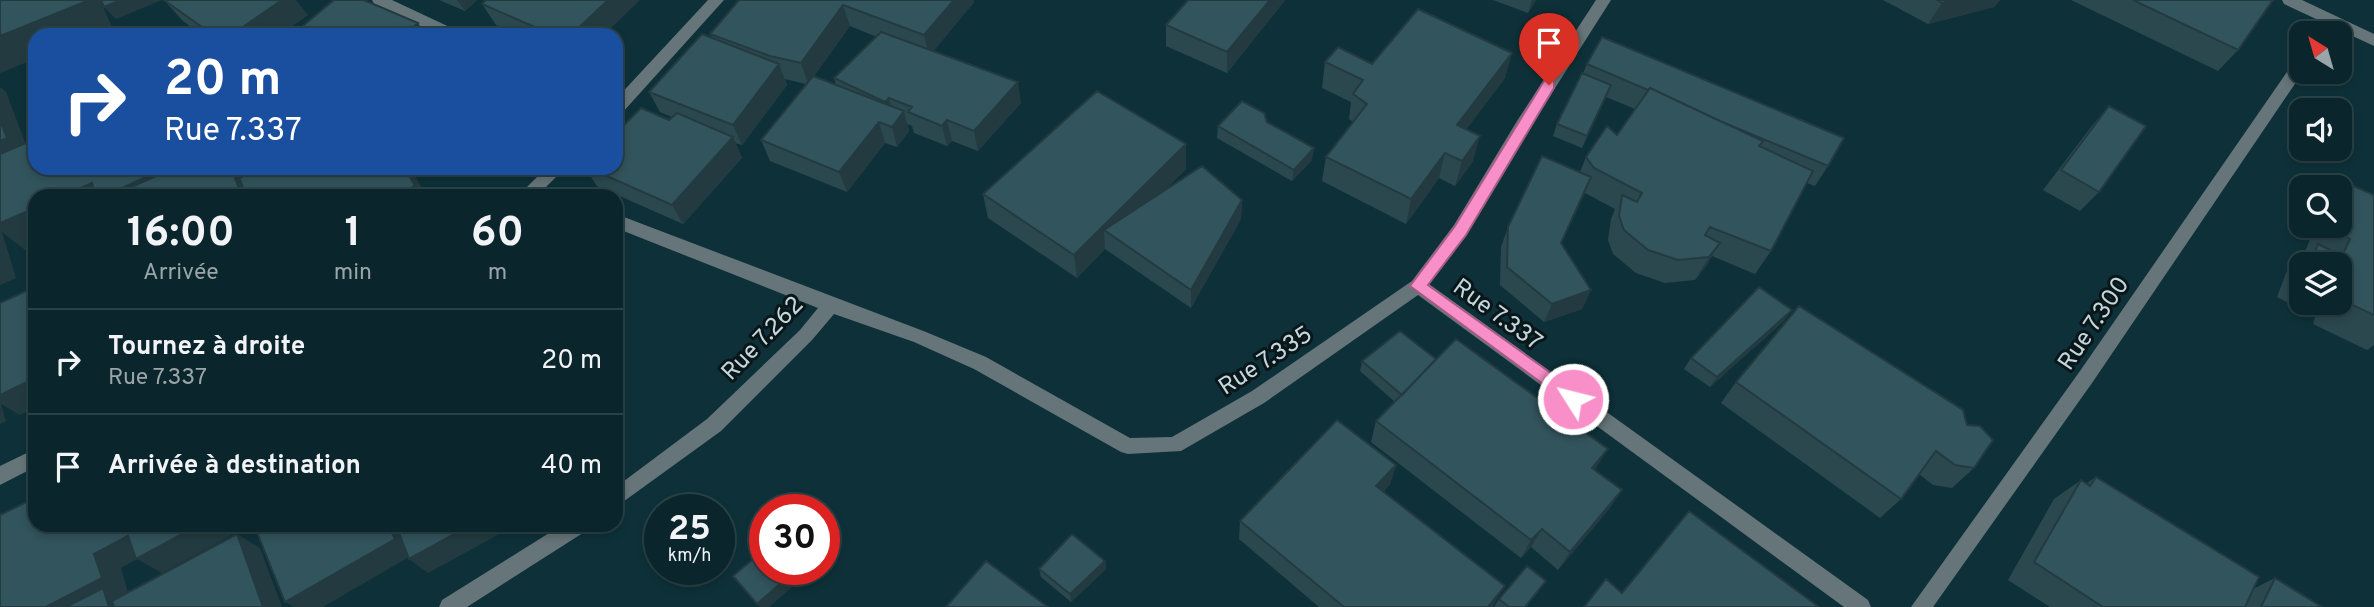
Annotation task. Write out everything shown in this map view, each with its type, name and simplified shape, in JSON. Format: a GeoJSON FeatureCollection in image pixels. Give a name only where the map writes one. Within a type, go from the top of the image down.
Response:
{"type":"FeatureCollection","features":[{"type":"Feature","properties":{"kind":"street"},"geometry":{"type":"LineString","coordinates":[[379,0],[438,28]]}},
{"type":"Feature","properties":{"kind":"street"},"geometry":{"type":"LineString","coordinates":[[623,101],[717,0]]}},
{"type":"Feature","properties":{"kind":"street","name":"Rue 7.337"},"geometry":{"type":"LineString","coordinates":[[1604,0],[1523,125],[1461,230],[1418,286],[1861,607]]}},
{"type":"Feature","properties":{"kind":"street"},"geometry":{"type":"LineString","coordinates":[[2289,0],[2319,21]]}},
{"type":"Feature","properties":{"kind":"street"},"geometry":{"type":"LineString","coordinates":[[2352,34],[2374,40]]}},
{"type":"Feature","properties":{"kind":"street","name":"Rue 7.300"},"geometry":{"type":"LineString","coordinates":[[1922,607],[2078,388],[2289,80]]}},
{"type":"Feature","properties":{"kind":"street"},"geometry":{"type":"LineString","coordinates":[[534,189],[549,175]]}},
{"type":"Feature","properties":{"kind":"street","name":"Rue 7.262"},"geometry":{"type":"LineString","coordinates":[[623,223],[831,305],[806,334],[714,425],[623,493]]}},
{"type":"Feature","properties":{"kind":"street","name":"Rue 7.335"},"geometry":{"type":"LineString","coordinates":[[831,305],[920,337],[980,363],[1128,446],[1174,445],[1258,397],[1418,286]]}},
{"type":"Feature","properties":{"kind":"street"},"geometry":{"type":"LineString","coordinates":[[0,476],[28,462]]}},
{"type":"Feature","properties":{"kind":"street"},"geometry":{"type":"LineString","coordinates":[[449,607],[568,532]]}},
{"type":"Feature","properties":{"kind":"building"},"geometry":{"type":"Polygon","coordinates":[[[0,0],[87,0],[87,1],[0,36],[0,0]]]}},
{"type":"Feature","properties":{"kind":"building"},"geometry":{"type":"Polygon","coordinates":[[[101,0],[121,0],[104,7],[101,0]]]}},
{"type":"Feature","properties":{"kind":"building"},"geometry":{"type":"Polygon","coordinates":[[[164,0],[282,0],[241,28],[203,28],[164,0]]]}},
{"type":"Feature","properties":{"kind":"building"},"geometry":{"type":"Polygon","coordinates":[[[334,0],[364,0],[418,23],[412,28],[300,28],[334,0]]]}},
{"type":"Feature","properties":{"kind":"building"},"geometry":{"type":"Polygon","coordinates":[[[486,0],[608,0],[578,28],[537,28],[482,4],[486,0]]]}},
{"type":"Feature","properties":{"kind":"building"},"geometry":{"type":"Polygon","coordinates":[[[739,0],[954,0],[924,35],[843,5],[801,63],[770,56],[710,34],[739,0]]]}},
{"type":"Feature","properties":{"kind":"building"},"geometry":{"type":"Polygon","coordinates":[[[1188,0],[1270,0],[1227,52],[1166,25],[1188,0]]]}},
{"type":"Feature","properties":{"kind":"building"},"geometry":{"type":"Polygon","coordinates":[[[2133,0],[2273,0],[2238,50],[2133,0]]]}},
{"type":"Feature","properties":{"kind":"building"},"geometry":{"type":"Polygon","coordinates":[[[1418,9],[1512,53],[1457,125],[1480,136],[1462,161],[1445,153],[1411,199],[1326,157],[1367,104],[1353,94],[1363,80],[1325,62],[1338,47],[1372,64],[1418,9]]]}},
{"type":"Feature","properties":{"kind":"building"},"geometry":{"type":"Polygon","coordinates":[[[881,32],[1018,82],[974,131],[947,120],[942,126],[908,112],[912,107],[889,98],[885,102],[834,78],[881,32]]]}},
{"type":"Feature","properties":{"kind":"building"},"geometry":{"type":"Polygon","coordinates":[[[702,34],[779,64],[733,125],[649,92],[702,34]]]}},
{"type":"Feature","properties":{"kind":"building"},"geometry":{"type":"Polygon","coordinates":[[[1602,37],[1844,138],[1828,166],[1720,121],[1650,88],[1648,90],[1587,64],[1602,37]]]}},
{"type":"Feature","properties":{"kind":"building"},"geometry":{"type":"Polygon","coordinates":[[[1582,73],[1611,85],[1587,136],[1557,124],[1582,73]]]}},
{"type":"Feature","properties":{"kind":"building"},"geometry":{"type":"Polygon","coordinates":[[[813,76],[904,111],[892,127],[879,122],[839,172],[761,140],[813,76]]]}},
{"type":"Feature","properties":{"kind":"building"},"geometry":{"type":"Polygon","coordinates":[[[1650,88],[1763,141],[1759,146],[1813,171],[1771,251],[1710,227],[1705,235],[1720,243],[1709,257],[1678,260],[1648,250],[1624,230],[1619,216],[1622,195],[1637,202],[1642,193],[1594,168],[1586,157],[1607,126],[1617,135],[1650,88]]]}},
{"type":"Feature","properties":{"kind":"building"},"geometry":{"type":"Polygon","coordinates":[[[1097,91],[1186,144],[1074,255],[983,194],[1097,91]]]}},
{"type":"Feature","properties":{"kind":"building"},"geometry":{"type":"Polygon","coordinates":[[[1242,101],[1264,113],[1267,122],[1314,148],[1294,170],[1218,126],[1242,101]]]}},
{"type":"Feature","properties":{"kind":"building"},"geometry":{"type":"Polygon","coordinates":[[[2109,106],[2146,126],[2099,192],[2061,170],[2109,106]]]}},
{"type":"Feature","properties":{"kind":"building"},"geometry":{"type":"Polygon","coordinates":[[[641,108],[669,120],[677,113],[733,137],[672,205],[605,175],[623,175],[623,126],[641,108]]]}},
{"type":"Feature","properties":{"kind":"building"},"geometry":{"type":"Polygon","coordinates":[[[0,120],[7,138],[0,141],[0,120]]]}},
{"type":"Feature","properties":{"kind":"building"},"geometry":{"type":"Polygon","coordinates":[[[28,142],[28,175],[151,175],[120,189],[89,189],[93,187],[92,183],[78,189],[28,189],[28,211],[0,223],[0,154],[28,142]]]}},
{"type":"Feature","properties":{"kind":"building"},"geometry":{"type":"Polygon","coordinates":[[[1542,156],[1591,177],[1561,243],[1591,290],[1552,304],[1507,267],[1508,227],[1542,156]]]}},
{"type":"Feature","properties":{"kind":"building"},"geometry":{"type":"Polygon","coordinates":[[[1202,166],[1242,200],[1191,290],[1104,230],[1202,166]]]}},
{"type":"Feature","properties":{"kind":"building"},"geometry":{"type":"Polygon","coordinates":[[[158,175],[234,175],[239,189],[127,189],[158,175]]]}},
{"type":"Feature","properties":{"kind":"building"},"geometry":{"type":"Polygon","coordinates":[[[246,175],[409,175],[415,186],[408,189],[244,189],[239,178],[246,175]]]}},
{"type":"Feature","properties":{"kind":"building"},"geometry":{"type":"Polygon","coordinates":[[[2352,185],[2374,195],[2374,315],[2352,305],[2352,252],[2344,252],[2350,239],[2348,238],[2352,238],[2352,185]]]}},
{"type":"Feature","properties":{"kind":"building"},"geometry":{"type":"Polygon","coordinates":[[[2318,244],[2334,252],[2315,252],[2318,244]]]}},
{"type":"Feature","properties":{"kind":"building"},"geometry":{"type":"Polygon","coordinates":[[[1759,287],[1792,310],[1717,377],[1691,358],[1759,287]]]}},
{"type":"Feature","properties":{"kind":"building"},"geometry":{"type":"Polygon","coordinates":[[[28,290],[28,381],[0,395],[0,303],[28,290]]]}},
{"type":"Feature","properties":{"kind":"building"},"geometry":{"type":"Polygon","coordinates":[[[1799,306],[1963,410],[1967,425],[1980,426],[1993,440],[1974,468],[1955,465],[1936,451],[1901,499],[1736,382],[1799,306]]]}},
{"type":"Feature","properties":{"kind":"building"},"geometry":{"type":"Polygon","coordinates":[[[1400,331],[1436,359],[1402,395],[1362,361],[1400,331]]]}},
{"type":"Feature","properties":{"kind":"building"},"geometry":{"type":"Polygon","coordinates":[[[1456,339],[1608,449],[1592,468],[1622,490],[1570,552],[1542,529],[1531,540],[1376,421],[1456,339]]]}},
{"type":"Feature","properties":{"kind":"building"},"geometry":{"type":"Polygon","coordinates":[[[1337,420],[1396,465],[1376,486],[1505,586],[1488,607],[1344,607],[1240,521],[1337,420]]]}},
{"type":"Feature","properties":{"kind":"building"},"geometry":{"type":"Polygon","coordinates":[[[2096,477],[2259,577],[2245,607],[2103,607],[2034,562],[2081,480],[2090,486],[2096,477]]]}},
{"type":"Feature","properties":{"kind":"building"},"geometry":{"type":"Polygon","coordinates":[[[28,501],[28,532],[186,532],[136,559],[128,536],[94,554],[102,578],[46,607],[0,607],[0,515],[28,501]]]}},
{"type":"Feature","properties":{"kind":"building"},"geometry":{"type":"Polygon","coordinates":[[[1689,511],[1819,607],[1584,607],[1606,579],[1622,593],[1689,511]]]}},
{"type":"Feature","properties":{"kind":"building"},"geometry":{"type":"Polygon","coordinates":[[[257,532],[392,532],[395,539],[285,602],[257,532]]]}},
{"type":"Feature","properties":{"kind":"building"},"geometry":{"type":"Polygon","coordinates":[[[399,532],[458,532],[409,559],[399,532]]]}},
{"type":"Feature","properties":{"kind":"building"},"geometry":{"type":"Polygon","coordinates":[[[237,534],[263,607],[114,607],[112,601],[237,534]]]}},
{"type":"Feature","properties":{"kind":"building"},"geometry":{"type":"Polygon","coordinates":[[[1072,534],[1105,561],[1070,594],[1039,569],[1072,534]]]}},
{"type":"Feature","properties":{"kind":"building"},"geometry":{"type":"Polygon","coordinates":[[[986,561],[1048,607],[946,607],[986,561]]]}},
{"type":"Feature","properties":{"kind":"building"},"geometry":{"type":"Polygon","coordinates":[[[749,562],[749,585],[779,585],[757,604],[735,578],[735,574],[749,562]]]}},
{"type":"Feature","properties":{"kind":"building"},"geometry":{"type":"Polygon","coordinates":[[[1527,566],[1546,581],[1525,607],[1509,607],[1499,599],[1527,566]]]}},
{"type":"Feature","properties":{"kind":"building"},"geometry":{"type":"Polygon","coordinates":[[[2275,578],[2322,607],[2261,607],[2275,578]]]}},
{"type":"Feature","properties":{"kind":"building"},"geometry":{"type":"Polygon","coordinates":[[[103,588],[109,607],[66,607],[103,588]]]}},
{"type":"Feature","properties":{"kind":"route"},"geometry":{"type":"LineString","coordinates":[[1549,85],[1461,230],[1418,286],[1573,399]]}}]}
